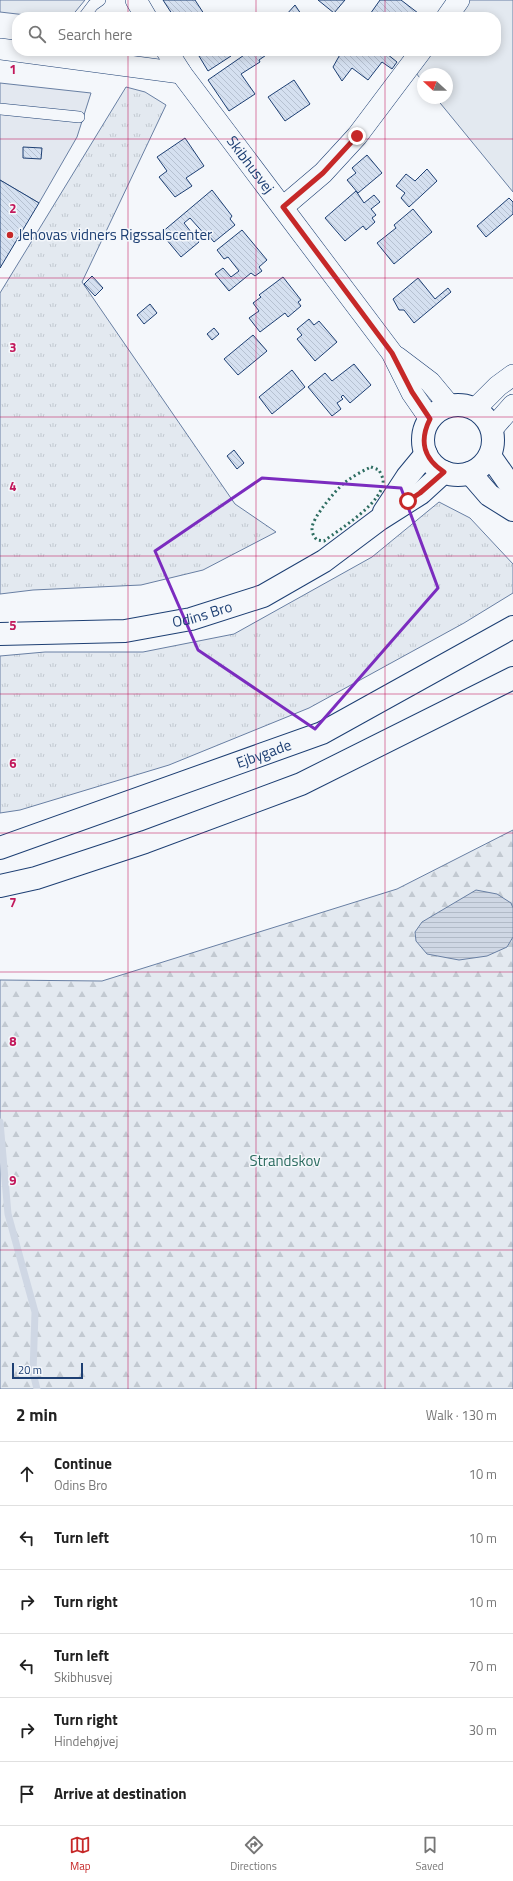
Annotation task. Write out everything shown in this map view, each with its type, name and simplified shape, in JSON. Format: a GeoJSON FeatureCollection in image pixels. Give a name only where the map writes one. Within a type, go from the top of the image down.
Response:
{"type":"FeatureCollection","features":[{"type":"Feature","properties":{"kind":"main road"},"geometry":{"type":"LineString","coordinates":[[463,405],[475,409],[482,414],[492,429],[493,443],[490,456],[482,466],[470,473],[453,474],[444,472],[434,464],[426,454],[424,448],[425,430],[430,419],[439,411],[450,406],[463,405]]}},
{"type":"Feature","properties":{"kind":"main road","name":"Odins Bro"},"geometry":{"type":"LineString","coordinates":[[380,518],[407,477],[426,454]]}},
{"type":"Feature","properties":{"kind":"main road"},"geometry":{"type":"LineString","coordinates":[[490,456],[513,489]]}},
{"type":"Feature","properties":{"kind":"main road","name":"Odins Bro"},"geometry":{"type":"LineString","coordinates":[[0,634],[125,631],[191,619],[263,596],[324,562],[380,518],[420,493],[444,472]]}},
{"type":"Feature","properties":{"kind":"main road"},"geometry":{"type":"LineString","coordinates":[[470,473],[489,495],[513,510]]}},
{"type":"Feature","properties":{"kind":"main road","name":"Ejbygade"},"geometry":{"type":"LineString","coordinates":[[0,848],[322,733],[513,627]]}},
{"type":"Feature","properties":{"kind":"main road"},"geometry":{"type":"LineString","coordinates":[[0,886],[36,878],[145,842],[301,784],[513,678]]}},
{"type":"Feature","properties":{"kind":"street"},"geometry":{"type":"LineString","coordinates":[[136,0],[143,12]]}},
{"type":"Feature","properties":{"kind":"street"},"geometry":{"type":"LineString","coordinates":[[451,12],[459,0]]}},
{"type":"Feature","properties":{"kind":"street"},"geometry":{"type":"LineString","coordinates":[[0,49],[12,50]]}},
{"type":"Feature","properties":{"kind":"street"},"geometry":{"type":"LineString","coordinates":[[81,56],[181,73]]}},
{"type":"Feature","properties":{"kind":"street","name":"Skibhusvej"},"geometry":{"type":"LineString","coordinates":[[170,56],[181,73],[392,353],[412,392],[430,419]]}},
{"type":"Feature","properties":{"kind":"street"},"geometry":{"type":"LineString","coordinates":[[283,207],[323,173],[357,136],[417,56]]}},
{"type":"Feature","properties":{"kind":"street","name":"Skibhusvej"},"geometry":{"type":"LineString","coordinates":[[392,353],[430,382],[450,406]]}},
{"type":"Feature","properties":{"kind":"street"},"geometry":{"type":"LineString","coordinates":[[475,409],[498,386],[513,375]]}},
{"type":"Feature","properties":{"kind":"street"},"geometry":{"type":"LineString","coordinates":[[492,429],[513,405]]}},
{"type":"Feature","properties":{"kind":"lane"},"geometry":{"type":"LineString","coordinates":[[88,12],[94,4],[100,0]]}},
{"type":"Feature","properties":{"kind":"lane"},"geometry":{"type":"LineString","coordinates":[[0,109],[79,118]]}},
{"type":"Feature","properties":{"kind":"highlighted area"},"geometry":{"type":"Polygon","coordinates":[[[262,478],[401,488],[438,588],[315,729],[198,650],[155,551],[262,478]]]}},
{"type":"Feature","properties":{"kind":"green space"},"geometry":{"type":"Polygon","coordinates":[[[0,0],[85,0],[75,12],[12,12],[12,13],[0,12],[0,0]]]}},
{"type":"Feature","properties":{"kind":"green space"},"geometry":{"type":"Polygon","coordinates":[[[470,0],[513,0],[513,192],[441,104],[453,104],[453,68],[420,68],[429,56],[501,56],[501,12],[462,12],[470,0]]]}},
{"type":"Feature","properties":{"kind":"green space"},"geometry":{"type":"Polygon","coordinates":[[[126,87],[145,92],[166,105],[82,282],[235,504],[276,532],[203,570],[141,585],[33,590],[0,594],[0,293],[126,87]]]}},
{"type":"Feature","properties":{"kind":"green space"},"geometry":{"type":"Polygon","coordinates":[[[439,502],[470,518],[513,564],[513,593],[464,623],[309,708],[169,765],[20,810],[0,813],[0,656],[45,652],[143,652],[234,634],[372,557],[439,502]]]}},
{"type":"Feature","properties":{"kind":"green space","name":"Strandskov"},"geometry":{"type":"Polygon","coordinates":[[[513,830],[513,1389],[0,1389],[0,980],[102,981],[397,889],[513,830]]]}},
{"type":"Feature","properties":{"kind":"shaded area"},"geometry":{"type":"Polygon","coordinates":[[[0,83],[91,93],[77,137],[39,203],[0,180],[0,83]]]}},
{"type":"Feature","properties":{"kind":"shaded area"},"geometry":{"type":"Polygon","coordinates":[[[476,890],[497,894],[511,903],[513,908],[513,937],[507,947],[487,956],[459,960],[427,954],[416,941],[415,932],[422,922],[476,890]]]}},
{"type":"Feature","properties":{"kind":"building"},"geometry":{"type":"Polygon","coordinates":[[[163,0],[195,0],[203,12],[171,12],[163,0]]]}},
{"type":"Feature","properties":{"kind":"building"},"geometry":{"type":"Polygon","coordinates":[[[318,0],[345,0],[335,12],[333,12],[318,0]]]}},
{"type":"Feature","properties":{"kind":"building"},"geometry":{"type":"Polygon","coordinates":[[[380,0],[401,0],[417,12],[372,12],[380,0]]]}},
{"type":"Feature","properties":{"kind":"building"},"geometry":{"type":"Polygon","coordinates":[[[295,5],[300,12],[289,12],[295,5]]]}},
{"type":"Feature","properties":{"kind":"building"},"geometry":{"type":"Polygon","coordinates":[[[199,56],[231,56],[208,71],[199,56]]]}},
{"type":"Feature","properties":{"kind":"building"},"geometry":{"type":"Polygon","coordinates":[[[243,56],[265,56],[259,60],[260,62],[241,74],[255,94],[229,111],[208,80],[243,56]]]}},
{"type":"Feature","properties":{"kind":"building"},"geometry":{"type":"Polygon","coordinates":[[[339,56],[390,56],[397,62],[392,69],[382,62],[368,80],[352,68],[342,81],[333,67],[339,56]]]}},
{"type":"Feature","properties":{"kind":"building"},"geometry":{"type":"Polygon","coordinates":[[[294,80],[310,104],[285,121],[268,97],[294,80]]]}},
{"type":"Feature","properties":{"kind":"building"},"geometry":{"type":"Polygon","coordinates":[[[185,138],[204,166],[186,178],[192,186],[175,197],[159,177],[167,171],[157,157],[185,138]]]}},
{"type":"Feature","properties":{"kind":"building"},"geometry":{"type":"Polygon","coordinates":[[[23,147],[42,148],[41,159],[23,158],[23,147]]]}},
{"type":"Feature","properties":{"kind":"building"},"geometry":{"type":"Polygon","coordinates":[[[367,155],[382,173],[358,193],[347,180],[356,173],[352,168],[367,155]]]}},
{"type":"Feature","properties":{"kind":"building"},"geometry":{"type":"Polygon","coordinates":[[[427,169],[437,181],[409,207],[401,198],[405,193],[396,186],[406,174],[415,181],[427,169]]]}},
{"type":"Feature","properties":{"kind":"building","name":"Jehovas vidners Rigssalscenter"},"geometry":{"type":"Polygon","coordinates":[[[0,180],[39,203],[0,268],[0,180]]]}},
{"type":"Feature","properties":{"kind":"building"},"geometry":{"type":"Polygon","coordinates":[[[212,190],[232,216],[230,219],[235,225],[214,242],[209,236],[207,237],[190,218],[184,223],[199,242],[181,257],[161,233],[212,190]]]}},
{"type":"Feature","properties":{"kind":"building"},"geometry":{"type":"Polygon","coordinates":[[[356,191],[364,203],[374,195],[380,202],[371,209],[376,215],[372,218],[375,222],[366,230],[363,226],[345,241],[325,218],[356,191]]]}},
{"type":"Feature","properties":{"kind":"building"},"geometry":{"type":"Polygon","coordinates":[[[509,198],[513,202],[513,214],[486,237],[477,226],[509,198]]]}},
{"type":"Feature","properties":{"kind":"building"},"geometry":{"type":"Polygon","coordinates":[[[413,209],[432,232],[394,264],[377,243],[396,228],[394,225],[413,209]]]}},
{"type":"Feature","properties":{"kind":"building"},"geometry":{"type":"Polygon","coordinates":[[[242,230],[267,260],[259,267],[262,271],[255,276],[251,273],[229,291],[215,274],[223,268],[231,277],[239,271],[228,257],[224,259],[217,250],[242,230]]]}},
{"type":"Feature","properties":{"kind":"building"},"geometry":{"type":"Polygon","coordinates":[[[92,276],[103,288],[95,296],[84,284],[92,276]]]}},
{"type":"Feature","properties":{"kind":"building"},"geometry":{"type":"Polygon","coordinates":[[[283,277],[301,300],[298,302],[301,306],[288,317],[285,313],[260,332],[249,318],[259,311],[253,303],[261,297],[259,295],[283,277]]]}},
{"type":"Feature","properties":{"kind":"building"},"geometry":{"type":"Polygon","coordinates":[[[418,278],[435,299],[448,288],[451,292],[414,323],[404,310],[399,310],[393,299],[418,278]]]}},
{"type":"Feature","properties":{"kind":"building"},"geometry":{"type":"Polygon","coordinates":[[[150,304],[157,313],[144,324],[137,315],[150,304]]]}},
{"type":"Feature","properties":{"kind":"building"},"geometry":{"type":"Polygon","coordinates":[[[309,319],[314,325],[319,321],[337,342],[315,361],[297,339],[302,335],[297,329],[309,319]]]}},
{"type":"Feature","properties":{"kind":"building"},"geometry":{"type":"Polygon","coordinates":[[[214,328],[219,334],[212,340],[207,334],[214,328]]]}},
{"type":"Feature","properties":{"kind":"building"},"geometry":{"type":"Polygon","coordinates":[[[253,335],[267,351],[238,375],[224,359],[253,335]]]}},
{"type":"Feature","properties":{"kind":"building"},"geometry":{"type":"Polygon","coordinates":[[[354,364],[371,385],[350,403],[343,395],[341,397],[343,399],[337,403],[341,409],[332,416],[308,387],[325,373],[332,381],[354,364]]]}},
{"type":"Feature","properties":{"kind":"building"},"geometry":{"type":"Polygon","coordinates":[[[292,370],[305,387],[272,414],[259,397],[292,370]]]}},
{"type":"Feature","properties":{"kind":"building"},"geometry":{"type":"Polygon","coordinates":[[[234,450],[244,463],[237,469],[227,456],[234,450]]]}},
{"type":"Feature","properties":{"kind":"waterway"},"geometry":{"type":"LineString","coordinates":[[0,1122],[8,1214],[35,1312],[33,1373],[37,1389]]}},
{"type":"Feature","properties":{"kind":"hedge"},"geometry":{"type":"LineString","coordinates":[[371,467],[379,470],[383,479],[382,487],[377,496],[361,514],[324,541],[317,540],[312,532],[313,524],[325,505],[344,483],[371,467]]}},
{"type":"Feature","properties":{"kind":"place","name":"Jehovas vidners Rigssalscenter"},"geometry":{"type":"Point","coordinates":[10,235]}},
{"type":"Feature","properties":{"kind":"route"},"geometry":{"type":"LineString","coordinates":[[357,136],[323,173],[283,207],[392,353],[412,392],[430,419],[425,430],[424,448],[431,461],[444,472],[420,493],[408,501]]}}]}
